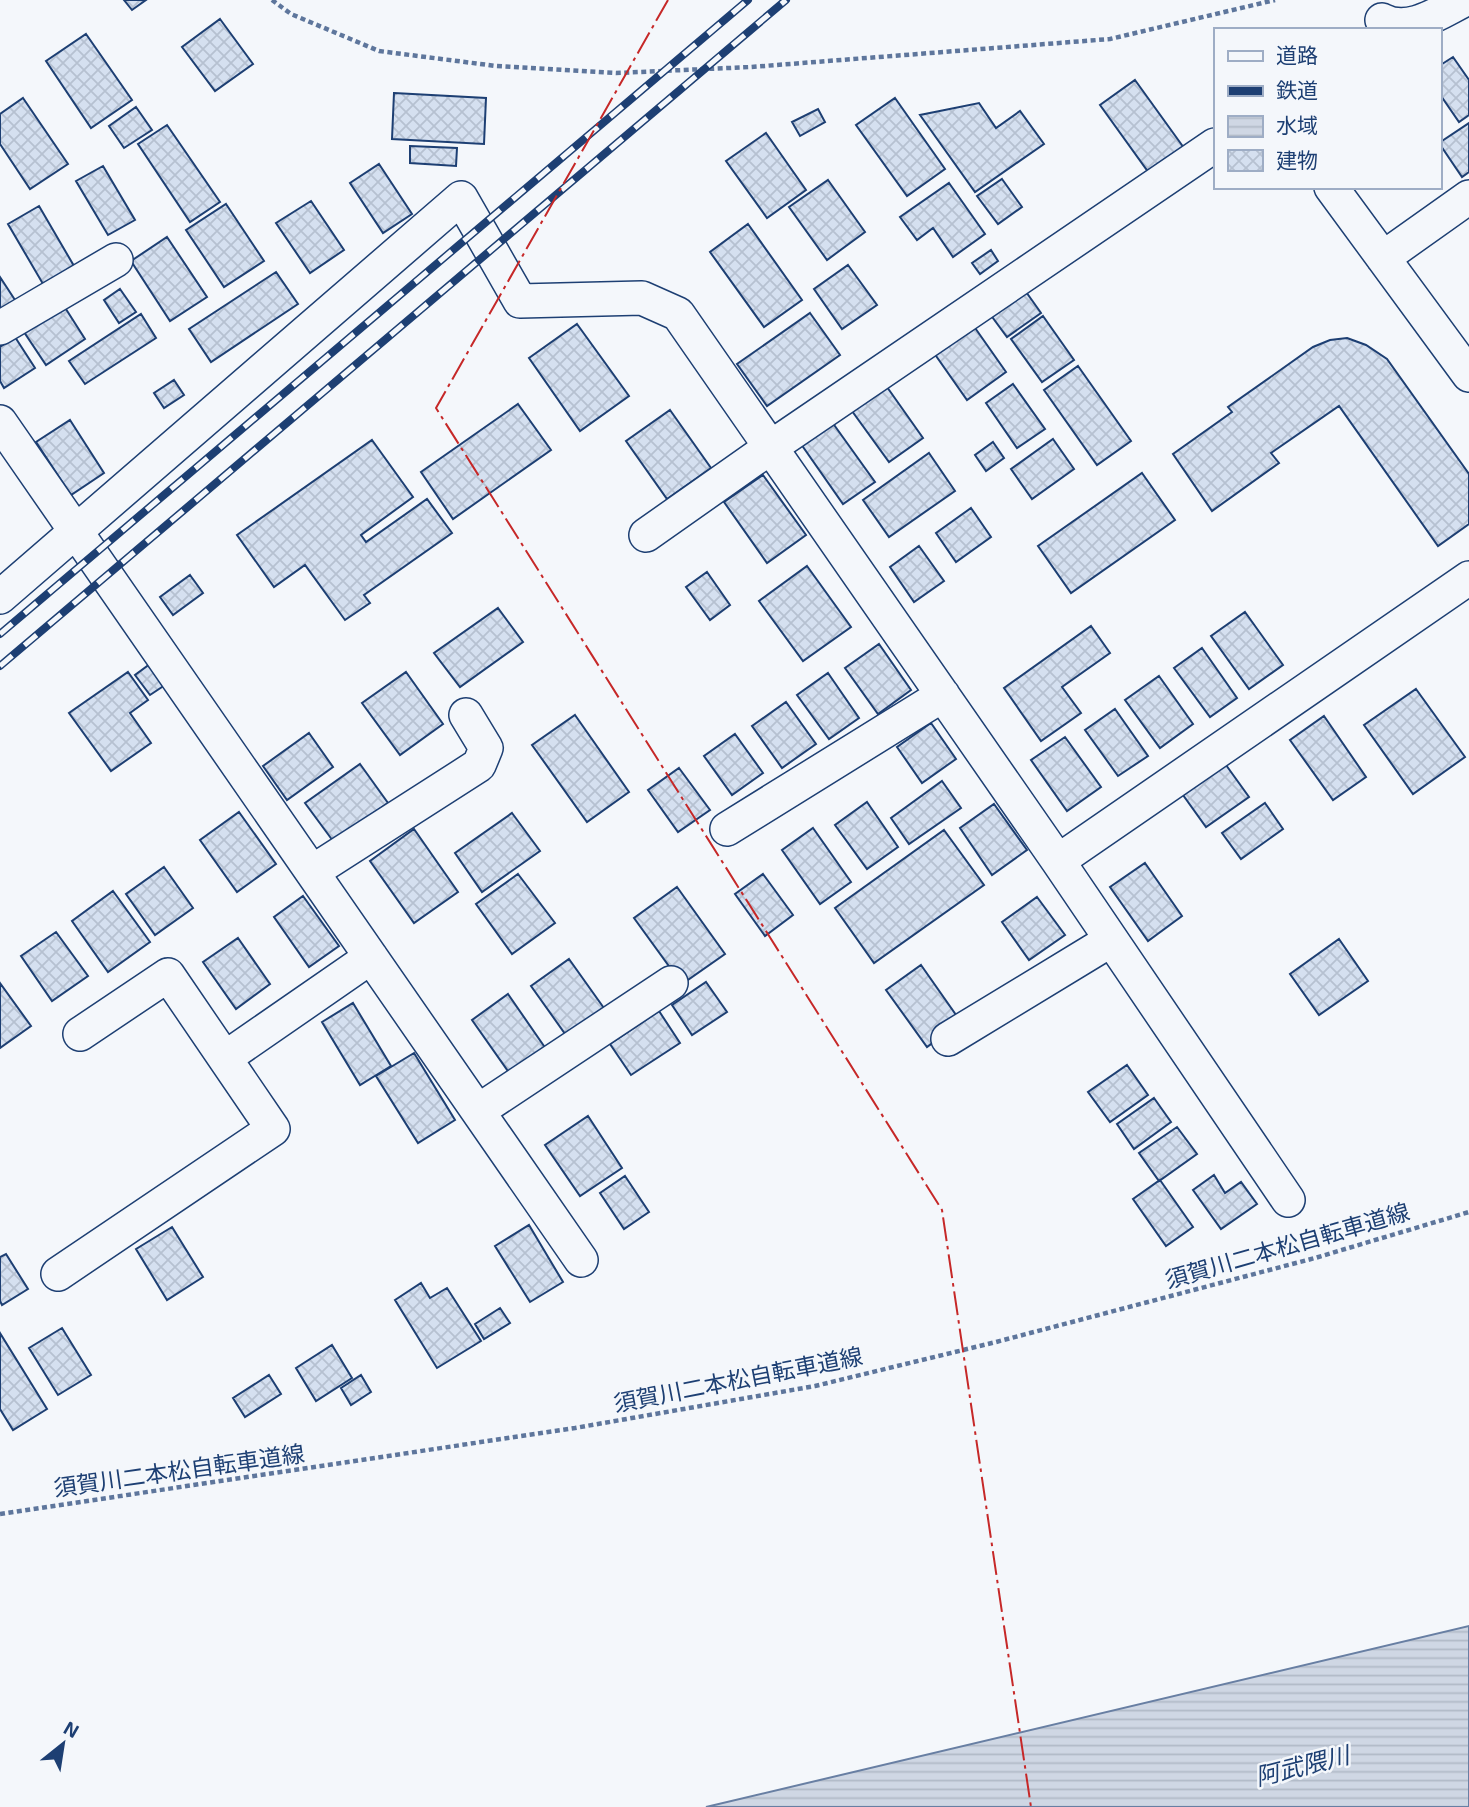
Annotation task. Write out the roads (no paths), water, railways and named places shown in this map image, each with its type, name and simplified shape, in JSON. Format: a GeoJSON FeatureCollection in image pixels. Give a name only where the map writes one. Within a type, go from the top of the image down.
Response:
{"type":"FeatureCollection","features":[{"type":"Feature","properties":{"kind":"street"},"geometry":{"type":"LineString","coordinates":[[1375,25],[1410,0]]}},
{"type":"Feature","properties":{"kind":"street"},"geometry":{"type":"LineString","coordinates":[[1375,25],[1425,20],[1464,0]]}},
{"type":"Feature","properties":{"kind":"street"},"geometry":{"type":"LineString","coordinates":[[646,535],[1214,146]]}},
{"type":"Feature","properties":{"kind":"street"},"geometry":{"type":"LineString","coordinates":[[1332,189],[1469,375]]}},
{"type":"Feature","properties":{"kind":"street"},"geometry":{"type":"LineString","coordinates":[[1383,258],[1469,197]]}},
{"type":"Feature","properties":{"kind":"street"},"geometry":{"type":"LineString","coordinates":[[0,597],[461,198],[520,300],[642,298],[678,314],[1058,862],[1287,1200]]}},
{"type":"Feature","properties":{"kind":"street"},"geometry":{"type":"LineString","coordinates":[[0,328],[116,260]]}},
{"type":"Feature","properties":{"kind":"street"},"geometry":{"type":"LineString","coordinates":[[0,422],[581,1260]]}},
{"type":"Feature","properties":{"kind":"street"},"geometry":{"type":"LineString","coordinates":[[1058,862],[1469,578]]}},
{"type":"Feature","properties":{"kind":"street"},"geometry":{"type":"LineString","coordinates":[[727,828],[943,695]]}},
{"type":"Feature","properties":{"kind":"street"},"geometry":{"type":"LineString","coordinates":[[312,872],[479,765],[486,748],[466,715]]}},
{"type":"Feature","properties":{"kind":"street"},"geometry":{"type":"LineString","coordinates":[[948,1040],[1111,940]]}},
{"type":"Feature","properties":{"kind":"street"},"geometry":{"type":"LineString","coordinates":[[225,1058],[370,957]]}},
{"type":"Feature","properties":{"kind":"street"},"geometry":{"type":"LineString","coordinates":[[58,1274],[273,1129],[168,975],[80,1034]]}},
{"type":"Feature","properties":{"kind":"street"},"geometry":{"type":"LineString","coordinates":[[478,1111],[671,983]]}},
{"type":"Feature","properties":{"kind":"water","name":"阿武隈川"},"geometry":{"type":"Polygon","coordinates":[[[1469,1626],[1469,1807],[706,1807],[1469,1626]]]}},
{"type":"Feature","properties":{"kind":"railway"},"geometry":{"type":"LineString","coordinates":[[0,634],[748,0]]}},
{"type":"Feature","properties":{"kind":"railway"},"geometry":{"type":"LineString","coordinates":[[0,666],[786,0]]}}]}
